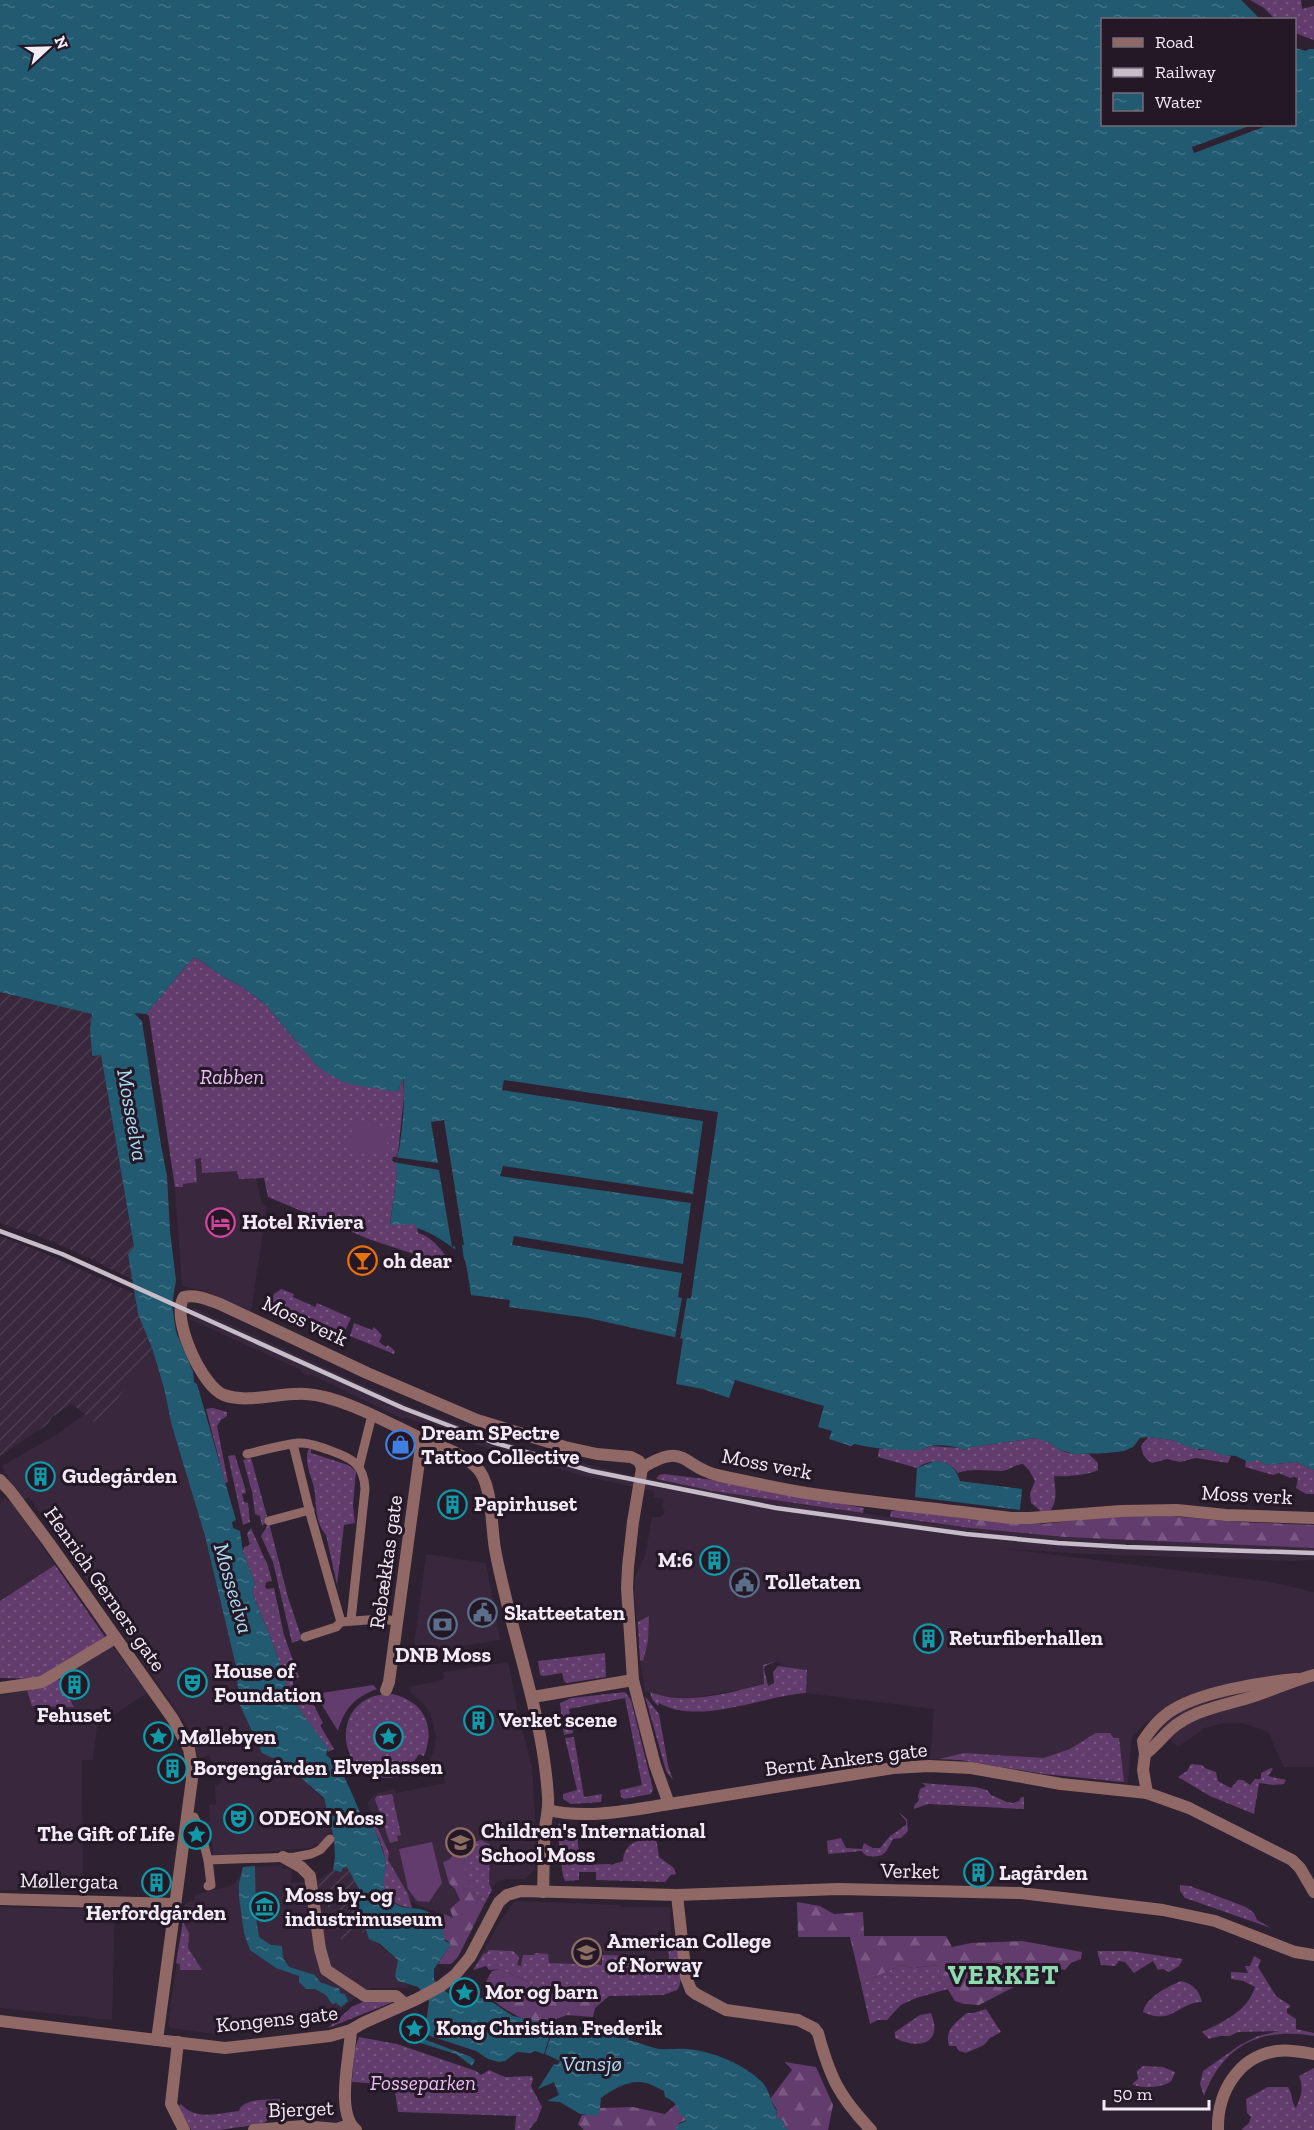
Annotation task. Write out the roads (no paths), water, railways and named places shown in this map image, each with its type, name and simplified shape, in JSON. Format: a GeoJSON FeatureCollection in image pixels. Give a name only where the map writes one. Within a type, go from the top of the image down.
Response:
{"type":"FeatureCollection","features":[{"type":"Feature","properties":{"kind":"street","name":"Moss verk"},"geometry":{"type":"LineString","coordinates":[[372,1415],[315,1395],[225,1395],[208,1383],[185,1336],[180,1305],[184,1297],[189,1295],[220,1304],[367,1373],[477,1420],[565,1447],[597,1454],[631,1457],[639,1461],[642,1468],[669,1455],[683,1457],[703,1471],[716,1475],[792,1490],[1011,1518],[1177,1510],[1226,1515],[1314,1518]]}},
{"type":"Feature","properties":{"kind":"street"},"geometry":{"type":"LineString","coordinates":[[359,1467],[372,1415],[457,1455],[475,1466],[482,1474],[487,1489],[495,1550],[516,1640],[533,1697],[543,1759],[548,1810],[545,1827],[543,1892]]}},
{"type":"Feature","properties":{"kind":"street","name":"Rebækkas gate"},"geometry":{"type":"LineString","coordinates":[[386,1690],[389,1682],[422,1439]]}},
{"type":"Feature","properties":{"kind":"street"},"geometry":{"type":"LineString","coordinates":[[293,1444],[310,1510],[346,1621]]}},
{"type":"Feature","properties":{"kind":"street"},"geometry":{"type":"LineString","coordinates":[[247,1454],[293,1444],[312,1444],[348,1456],[359,1467],[365,1489],[346,1621]]}},
{"type":"Feature","properties":{"kind":"street"},"geometry":{"type":"LineString","coordinates":[[642,1468],[633,1522],[628,1577],[633,1680],[655,1765],[669,1804]]}},
{"type":"Feature","properties":{"kind":"street","name":"Henrich Gerners gate"},"geometry":{"type":"LineString","coordinates":[[0,1480],[49,1543],[174,1719],[191,1757],[192,1779],[188,1816],[174,1904],[157,2040]]}},
{"type":"Feature","properties":{"kind":"street"},"geometry":{"type":"LineString","coordinates":[[269,1521],[310,1510]]}},
{"type":"Feature","properties":{"kind":"street"},"geometry":{"type":"LineString","coordinates":[[305,1637],[336,1628],[346,1621],[397,1621]]}},
{"type":"Feature","properties":{"kind":"street"},"geometry":{"type":"LineString","coordinates":[[0,1688],[42,1682],[115,1638]]}},
{"type":"Feature","properties":{"kind":"street"},"geometry":{"type":"LineString","coordinates":[[1314,1675],[1220,1705],[1180,1722],[1145,1754],[1143,1770],[1147,1793],[1189,1808],[1292,1860],[1300,1868],[1314,1892]]}},
{"type":"Feature","properties":{"kind":"street"},"geometry":{"type":"LineString","coordinates":[[533,1697],[633,1680]]}},
{"type":"Feature","properties":{"kind":"street","name":"Bernt Ankers gate"},"geometry":{"type":"LineString","coordinates":[[548,1810],[567,1814],[595,1814],[893,1768],[929,1766],[971,1768],[1060,1784],[1147,1793]]}},
{"type":"Feature","properties":{"kind":"street"},"geometry":{"type":"LineString","coordinates":[[194,1817],[200,1829],[208,1860],[211,1886],[208,1886]]}},
{"type":"Feature","properties":{"kind":"street"},"geometry":{"type":"LineString","coordinates":[[208,1860],[311,1854],[320,1850],[330,1839]]}},
{"type":"Feature","properties":{"kind":"street"},"geometry":{"type":"LineString","coordinates":[[283,1857],[301,1867],[310,1876],[320,1949],[326,1970],[365,1996],[396,1996],[405,2004]]}},
{"type":"Feature","properties":{"kind":"street","name":"Verket"},"geometry":{"type":"LineString","coordinates":[[441,1986],[463,1968],[499,1902],[513,1892],[521,1891],[677,1895],[838,1889],[1022,1893],[1163,1910],[1215,1921],[1295,1952],[1314,1955]]}},
{"type":"Feature","properties":{"kind":"street"},"geometry":{"type":"LineString","coordinates":[[677,1895],[686,1977],[691,1989],[702,1998],[726,2010],[798,2020],[814,2028],[818,2033],[831,2077],[841,2096],[871,2130]]}},
{"type":"Feature","properties":{"kind":"street","name":"Møllergata"},"geometry":{"type":"LineString","coordinates":[[0,1899],[174,1904]]}},
{"type":"Feature","properties":{"kind":"street","name":"Kongens gate"},"geometry":{"type":"LineString","coordinates":[[0,2021],[225,2048],[330,2036],[351,2030],[441,1986]]}},
{"type":"Feature","properties":{"kind":"street","name":"Bjerget"},"geometry":{"type":"LineString","coordinates":[[254,2130],[303,2126],[337,2129],[352,2127],[345,2111],[351,2030]]}},
{"type":"Feature","properties":{"kind":"street"},"geometry":{"type":"LineString","coordinates":[[178,2042],[171,2104],[184,2130]]}},
{"type":"Feature","properties":{"kind":"street"},"geometry":{"type":"LineString","coordinates":[[1218,2130],[1225,2092],[1232,2078],[1249,2061],[1262,2054],[1278,2050],[1314,2054]]}},
{"type":"Feature","properties":{"kind":"water","name":"Mosseelva"},"geometry":{"type":"Polygon","coordinates":[[[0,0],[1241,0],[1259,18],[1101,18],[1101,126],[1296,126],[1296,48],[1306,51],[1314,49],[1314,1470],[1296,1462],[1266,1465],[1258,1460],[1248,1462],[1236,1456],[1222,1455],[1207,1449],[1194,1449],[1172,1440],[1148,1437],[1140,1438],[1133,1447],[1124,1451],[1075,1454],[1060,1450],[1036,1438],[971,1447],[964,1450],[943,1445],[930,1446],[923,1450],[896,1450],[854,1444],[851,1446],[829,1439],[832,1431],[818,1427],[824,1406],[735,1380],[729,1398],[703,1389],[676,1384],[683,1339],[588,1318],[509,1307],[510,1300],[471,1295],[465,1261],[457,1251],[436,1236],[416,1228],[416,1224],[390,1225],[402,1124],[403,1077],[398,1092],[343,1082],[327,1073],[317,1066],[265,1004],[198,959],[193,958],[146,1014],[134,1013],[142,1021],[167,1176],[176,1280],[172,1305],[176,1332],[193,1372],[194,1382],[197,1384],[236,1520],[232,1522],[233,1528],[240,1531],[243,1552],[255,1584],[252,1592],[274,1646],[287,1688],[295,1703],[328,1748],[326,1755],[343,1774],[362,1817],[371,1823],[375,1830],[385,1858],[384,1885],[387,1894],[399,1906],[419,1909],[433,1915],[441,1925],[445,1941],[451,1944],[434,1969],[434,1980],[446,1992],[459,1999],[486,1998],[513,2016],[544,2023],[544,2026],[552,2029],[544,2054],[535,2051],[517,2052],[505,2061],[499,2062],[488,2059],[476,2051],[421,2033],[427,2017],[429,2001],[418,1987],[398,1981],[395,1976],[398,1960],[380,1944],[369,1939],[357,1904],[360,1891],[347,1867],[341,1872],[333,1870],[334,1839],[324,1798],[284,1763],[262,1753],[240,1705],[235,1662],[205,1536],[172,1426],[152,1348],[138,1314],[128,1254],[134,1247],[101,1055],[92,1055],[90,1028],[92,1014],[0,992],[0,0]]]}},
{"type":"Feature","properties":{"kind":"water"},"geometry":{"type":"Polygon","coordinates":[[[935,1461],[951,1466],[960,1481],[1022,1489],[1020,1510],[915,1497],[917,1468],[935,1461]]]}},
{"type":"Feature","properties":{"kind":"water"},"geometry":{"type":"Polygon","coordinates":[[[255,1866],[256,1918],[259,1937],[271,1945],[282,1946],[283,1958],[289,1967],[315,1975],[321,1983],[339,1988],[340,1993],[345,1994],[348,2001],[341,2007],[336,2003],[332,2004],[326,1995],[315,1989],[306,1989],[299,1982],[299,1976],[276,1968],[250,1950],[244,1933],[239,1884],[243,1867],[255,1866]]]}},
{"type":"Feature","properties":{"kind":"water","name":"Vansjø"},"geometry":{"type":"Polygon","coordinates":[[[573,2026],[630,2036],[628,2040],[659,2049],[707,2052],[737,2064],[755,2075],[765,2085],[777,2111],[776,2118],[784,2122],[785,2128],[789,2130],[676,2130],[677,2125],[686,2119],[678,2112],[676,2105],[665,2097],[664,2091],[651,2084],[640,2082],[622,2086],[601,2098],[597,2116],[580,2114],[560,2102],[547,2101],[559,2095],[554,2082],[538,2089],[554,2064],[557,2065],[560,2061],[545,2054],[553,2029],[568,2034],[573,2026]]]}},
{"type":"Feature","properties":{"kind":"water"},"geometry":{"type":"Polygon","coordinates":[[[402,2031],[475,2060],[472,2066],[456,2054],[401,2037],[402,2031]]]}},
{"type":"Feature","properties":{"kind":"railway"},"geometry":{"type":"LineString","coordinates":[[0,1231],[62,1254],[403,1408],[492,1442],[591,1471],[776,1508],[966,1534],[1126,1547],[1314,1553]]}},
{"type":"Feature","properties":{"kind":"place","name":"Hotel Riviera"},"geometry":{"type":"Point","coordinates":[221,1222]}},
{"type":"Feature","properties":{"kind":"place","name":"oh dear"},"geometry":{"type":"Point","coordinates":[362,1261]}},
{"type":"Feature","properties":{"kind":"place","name":"Dream SPectre Tattoo Collective"},"geometry":{"type":"Point","coordinates":[400,1445]}},
{"type":"Feature","properties":{"kind":"place","name":"Gudegården"},"geometry":{"type":"Point","coordinates":[41,1476]}},
{"type":"Feature","properties":{"kind":"place","name":"Papirhuset"},"geometry":{"type":"Point","coordinates":[453,1504]}},
{"type":"Feature","properties":{"kind":"place","name":"M:6"},"geometry":{"type":"Point","coordinates":[714,1560]}},
{"type":"Feature","properties":{"kind":"place","name":"Tolletaten"},"geometry":{"type":"Point","coordinates":[744,1582]}},
{"type":"Feature","properties":{"kind":"place","name":"Skatteetaten"},"geometry":{"type":"Point","coordinates":[483,1613]}},
{"type":"Feature","properties":{"kind":"place","name":"DNB Moss"},"geometry":{"type":"Point","coordinates":[443,1624]}},
{"type":"Feature","properties":{"kind":"place","name":"Returfiberhallen"},"geometry":{"type":"Point","coordinates":[928,1638]}},
{"type":"Feature","properties":{"kind":"place","name":"House of Foundation"},"geometry":{"type":"Point","coordinates":[193,1683]}},
{"type":"Feature","properties":{"kind":"place","name":"Fehuset"},"geometry":{"type":"Point","coordinates":[74,1684]}},
{"type":"Feature","properties":{"kind":"place","name":"Verket scene"},"geometry":{"type":"Point","coordinates":[478,1720]}},
{"type":"Feature","properties":{"kind":"place","name":"Elveplassen"},"geometry":{"type":"Point","coordinates":[388,1736]}},
{"type":"Feature","properties":{"kind":"place","name":"Møllebyen"},"geometry":{"type":"Point","coordinates":[159,1737]}},
{"type":"Feature","properties":{"kind":"place","name":"Borgengården"},"geometry":{"type":"Point","coordinates":[172,1768]}},
{"type":"Feature","properties":{"kind":"place","name":"ODEON Moss"},"geometry":{"type":"Point","coordinates":[238,1818]}},
{"type":"Feature","properties":{"kind":"place","name":"The Gift of Life"},"geometry":{"type":"Point","coordinates":[196,1834]}},
{"type":"Feature","properties":{"kind":"place","name":"Children's International School Moss"},"geometry":{"type":"Point","coordinates":[460,1843]}},
{"type":"Feature","properties":{"kind":"place","name":"Lagården"},"geometry":{"type":"Point","coordinates":[978,1873]}},
{"type":"Feature","properties":{"kind":"place","name":"Herfordgården"},"geometry":{"type":"Point","coordinates":[156,1882]}},
{"type":"Feature","properties":{"kind":"place","name":"Moss by- og industrimuseum"},"geometry":{"type":"Point","coordinates":[264,1907]}},
{"type":"Feature","properties":{"kind":"place","name":"American College of Norway"},"geometry":{"type":"Point","coordinates":[586,1953]}},
{"type":"Feature","properties":{"kind":"place","name":"Mor og barn"},"geometry":{"type":"Point","coordinates":[464,1992]}},
{"type":"Feature","properties":{"kind":"place","name":"Kong Christian Frederik"},"geometry":{"type":"Point","coordinates":[415,2028]}},
{"type":"Feature","properties":{"kind":"district","name":"VERKET"},"geometry":{"type":"Point","coordinates":[1004,1975]}},
{"type":"Feature","properties":{"kind":"park label","name":"Rabben"},"geometry":{"type":"Point","coordinates":[232,1077]}},
{"type":"Feature","properties":{"kind":"park label","name":"Fosseparken"},"geometry":{"type":"Point","coordinates":[423,2083]}}]}
